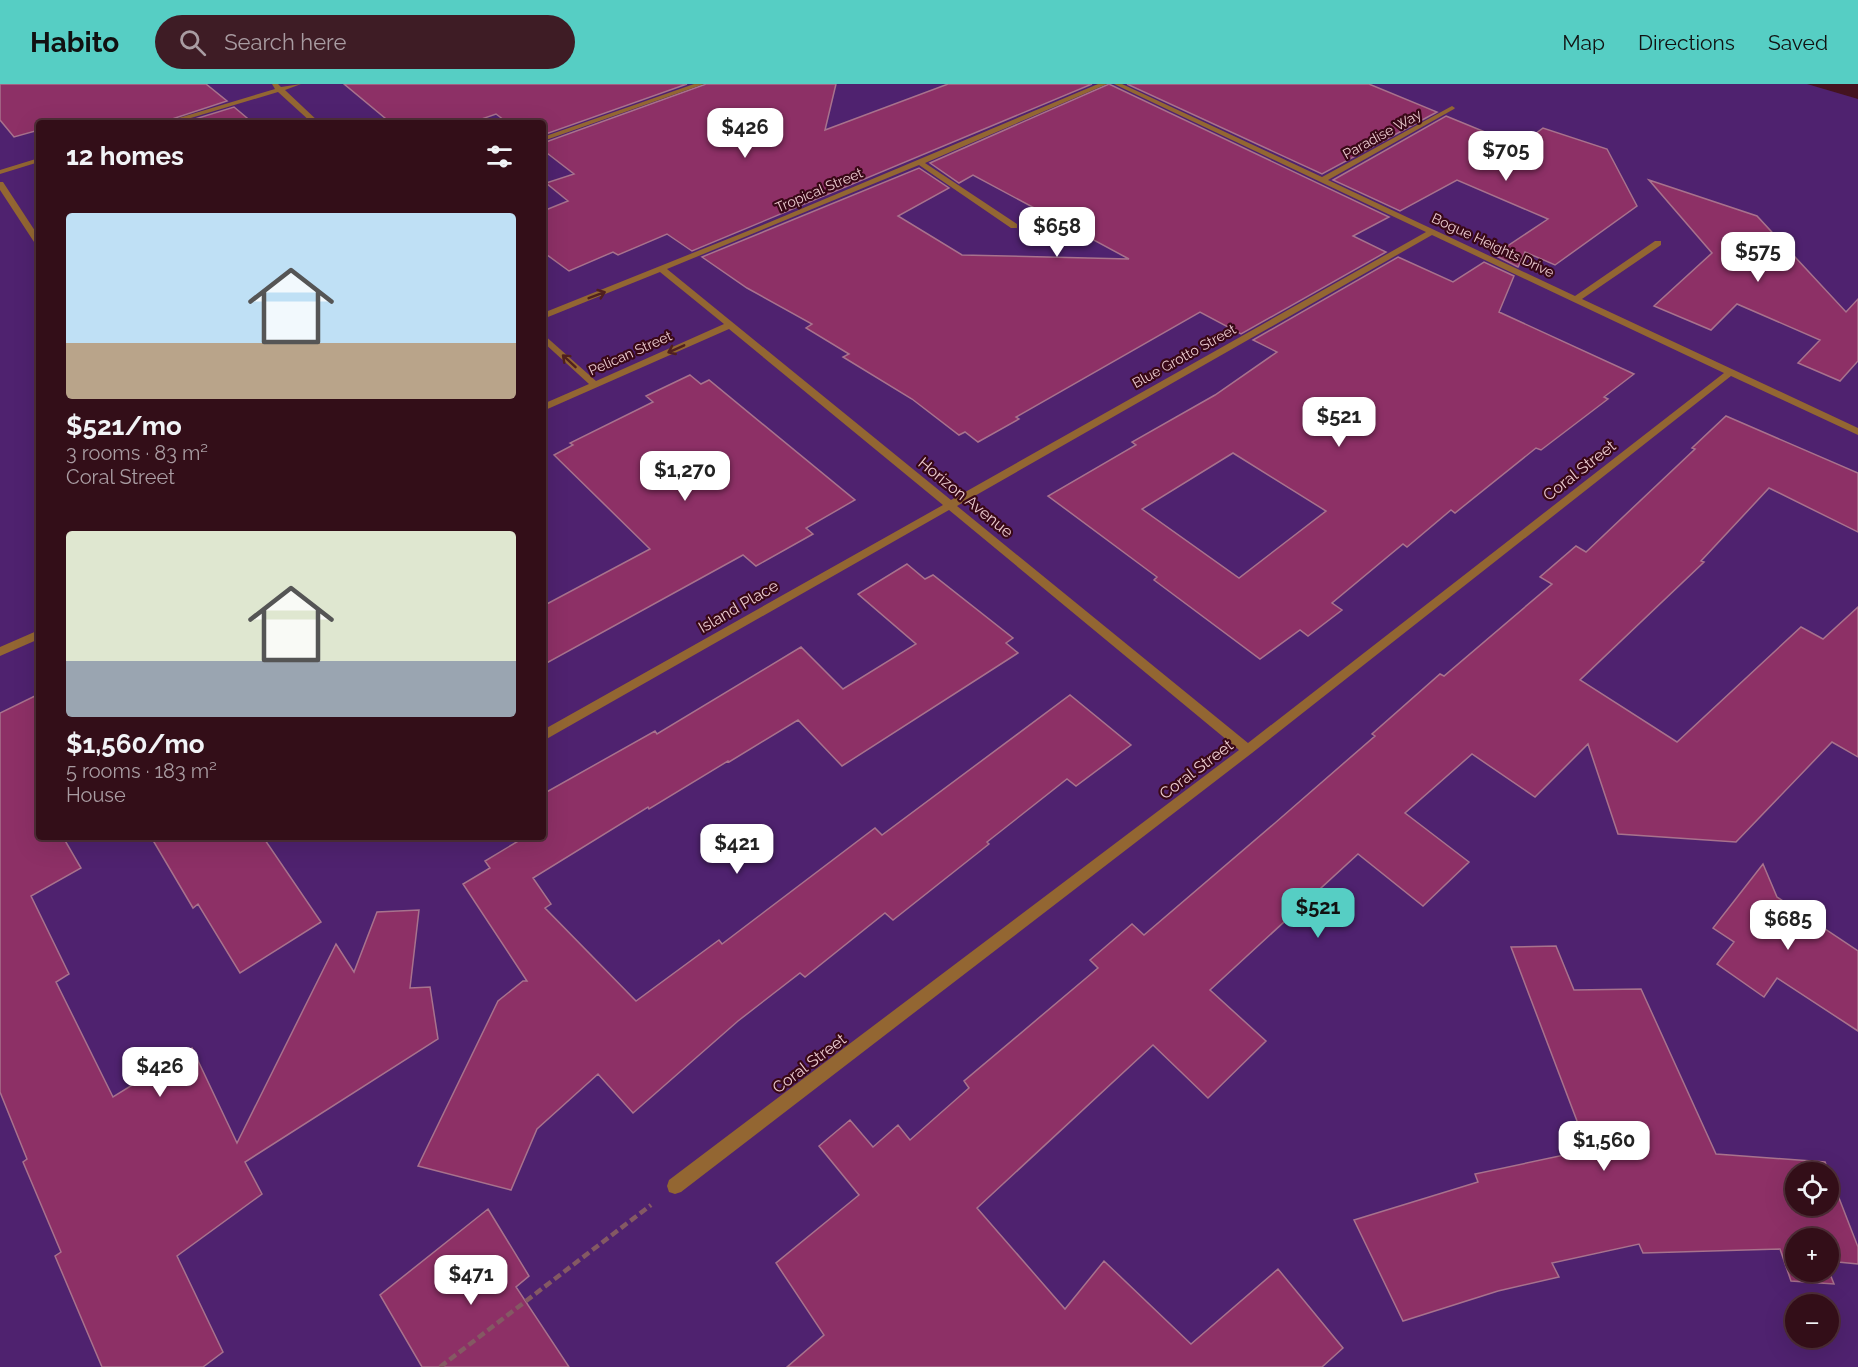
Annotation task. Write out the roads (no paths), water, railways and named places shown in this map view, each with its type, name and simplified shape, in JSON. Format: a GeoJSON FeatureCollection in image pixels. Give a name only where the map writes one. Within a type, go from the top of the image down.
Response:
{"type":"FeatureCollection","features":[{"type":"Feature","properties":{"kind":"street"},"geometry":{"type":"LineString","coordinates":[[175,120],[277,87],[298,84]]}},
{"type":"Feature","properties":{"kind":"street"},"geometry":{"type":"LineString","coordinates":[[546,138],[701,84]]}},
{"type":"Feature","properties":{"kind":"street","name":"Tropical Street"},"geometry":{"type":"LineString","coordinates":[[546,315],[662,269],[1104,84]]}},
{"type":"Feature","properties":{"kind":"street","name":"Bogue Heights Drive"},"geometry":{"type":"LineString","coordinates":[[1117,84],[1858,432]]}},
{"type":"Feature","properties":{"kind":"street"},"geometry":{"type":"LineString","coordinates":[[277,87],[312,120]]}},
{"type":"Feature","properties":{"kind":"street","name":"Paradise Way"},"geometry":{"type":"LineString","coordinates":[[1323,180],[1452,108]]}},
{"type":"Feature","properties":{"kind":"street"},"geometry":{"type":"LineString","coordinates":[[0,172],[36,161]]}},
{"type":"Feature","properties":{"kind":"street"},"geometry":{"type":"LineString","coordinates":[[919,162],[1014,226]]}},
{"type":"Feature","properties":{"kind":"street"},"geometry":{"type":"LineString","coordinates":[[0,184],[36,238]]}},
{"type":"Feature","properties":{"kind":"street","name":"Blue Grotto Street"},"geometry":{"type":"LineString","coordinates":[[949,504],[1432,232]]}},
{"type":"Feature","properties":{"kind":"street"},"geometry":{"type":"LineString","coordinates":[[1576,299],[1658,243]]}},
{"type":"Feature","properties":{"kind":"street","name":"Horizon Avenue"},"geometry":{"type":"LineString","coordinates":[[662,269],[1248,750]]}},
{"type":"Feature","properties":{"kind":"street","name":"Pelican Street"},"geometry":{"type":"LineString","coordinates":[[546,407],[730,325]]}},
{"type":"Feature","properties":{"kind":"street"},"geometry":{"type":"LineString","coordinates":[[546,340],[595,385]]}},
{"type":"Feature","properties":{"kind":"street","name":"Coral Street"},"geometry":{"type":"LineString","coordinates":[[675,1186],[1248,750],[1731,372]]}},
{"type":"Feature","properties":{"kind":"street","name":"Island Place"},"geometry":{"type":"LineString","coordinates":[[546,733],[949,504]]}},
{"type":"Feature","properties":{"kind":"street"},"geometry":{"type":"LineString","coordinates":[[0,652],[36,635]]}}]}
